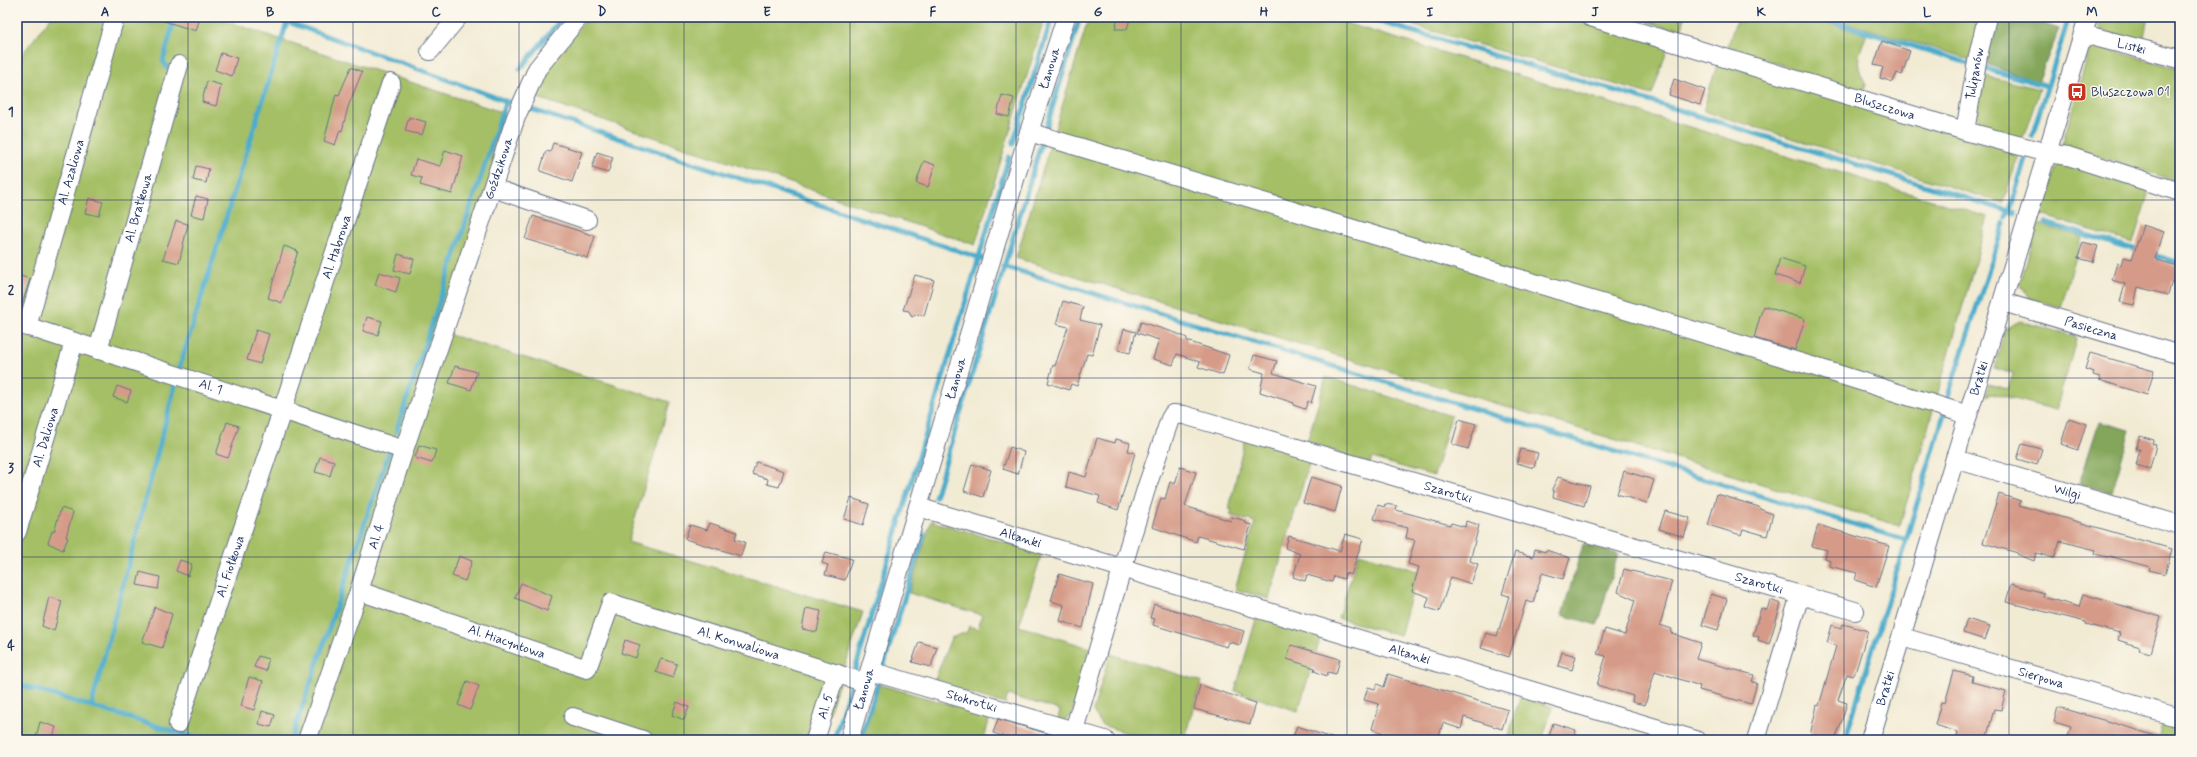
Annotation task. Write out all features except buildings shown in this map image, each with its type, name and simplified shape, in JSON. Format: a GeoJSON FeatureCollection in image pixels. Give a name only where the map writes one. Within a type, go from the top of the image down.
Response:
{"type":"FeatureCollection","features":[{"type":"Feature","properties":{"kind":"street","name":"Al. Azaliowa"},"geometry":{"type":"LineString","coordinates":[[22,325],[115,17]]}},
{"type":"Feature","properties":{"kind":"street"},"geometry":{"type":"LineString","coordinates":[[430,51],[458,17]]}},
{"type":"Feature","properties":{"kind":"street","name":"Goździkowa"},"geometry":{"type":"LineString","coordinates":[[444,333],[523,98],[536,69],[579,17]]}},
{"type":"Feature","properties":{"kind":"street","name":"Łanowa"},"geometry":{"type":"LineString","coordinates":[[849,740],[1029,132],[1066,17]]}},
{"type":"Feature","properties":{"kind":"street","name":"Bluszczowa"},"geometry":{"type":"LineString","coordinates":[[1590,17],[1965,131],[2047,153],[2068,156],[2180,192]]}},
{"type":"Feature","properties":{"kind":"street","name":"Tulipanów"},"geometry":{"type":"LineString","coordinates":[[1965,131],[1978,56],[1987,17]]}},
{"type":"Feature","properties":{"kind":"street","name":"Listki"},"geometry":{"type":"LineString","coordinates":[[2086,25],[2180,59]]}},
{"type":"Feature","properties":{"kind":"street","name":"Bratki"},"geometry":{"type":"LineString","coordinates":[[1870,740],[2086,25]]}},
{"type":"Feature","properties":{"kind":"street","name":"Al. Bratkowa"},"geometry":{"type":"LineString","coordinates":[[98,350],[179,65]]}},
{"type":"Feature","properties":{"kind":"street","name":"Al. Habrowa"},"geometry":{"type":"LineString","coordinates":[[283,410],[390,83]]}},
{"type":"Feature","properties":{"kind":"street"},"geometry":{"type":"LineString","coordinates":[[1029,132],[1812,366],[1968,415]]}},
{"type":"Feature","properties":{"kind":"street"},"geometry":{"type":"LineString","coordinates":[[493,188],[587,220]]}},
{"type":"Feature","properties":{"kind":"street","name":"Pasieczna"},"geometry":{"type":"LineString","coordinates":[[2003,302],[2180,355]]}},
{"type":"Feature","properties":{"kind":"street","name":"Al. 1"},"geometry":{"type":"LineString","coordinates":[[22,325],[404,450]]}},
{"type":"Feature","properties":{"kind":"street","name":"Al. 4"},"geometry":{"type":"LineString","coordinates":[[307,740],[359,591],[404,450],[444,333]]}},
{"type":"Feature","properties":{"kind":"street","name":"Al. Daliowa"},"geometry":{"type":"LineString","coordinates":[[17,532],[74,342]]}},
{"type":"Feature","properties":{"kind":"street","name":"Al. Fiołkowa"},"geometry":{"type":"LineString","coordinates":[[178,724],[283,410]]}},
{"type":"Feature","properties":{"kind":"street","name":"Szarotki"},"geometry":{"type":"LineString","coordinates":[[1123,568],[1146,489],[1170,419],[1174,414],[1184,415],[1855,611]]}},
{"type":"Feature","properties":{"kind":"street","name":"Wilgi"},"geometry":{"type":"LineString","coordinates":[[1955,459],[2180,525]]}},
{"type":"Feature","properties":{"kind":"street","name":"Altanki"},"geometry":{"type":"LineString","coordinates":[[918,507],[1696,740]]}},
{"type":"Feature","properties":{"kind":"street"},"geometry":{"type":"LineString","coordinates":[[1072,735],[1123,568]]}},
{"type":"Feature","properties":{"kind":"street","name":"Al. Hiacyntowa"},"geometry":{"type":"LineString","coordinates":[[359,591],[587,669],[611,603]]}},
{"type":"Feature","properties":{"kind":"street","name":"Szarotki"},"geometry":{"type":"LineString","coordinates":[[1756,740],[1800,595]]}},
{"type":"Feature","properties":{"kind":"street","name":"Al. Konwaliowa"},"geometry":{"type":"LineString","coordinates":[[611,603],[836,673],[868,677]]}},
{"type":"Feature","properties":{"kind":"street","name":"Sierpowa"},"geometry":{"type":"LineString","coordinates":[[1902,637],[2180,718]]}},
{"type":"Feature","properties":{"kind":"street","name":"Al. 5"},"geometry":{"type":"LineString","coordinates":[[814,740],[836,673]]}},
{"type":"Feature","properties":{"kind":"street","name":"Stokrotki"},"geometry":{"type":"LineString","coordinates":[[868,677],[1072,735],[1105,740]]}},
{"type":"Feature","properties":{"kind":"street"},"geometry":{"type":"LineString","coordinates":[[574,717],[643,740]]}},
{"type":"Feature","properties":{"kind":"green space"},"geometry":{"type":"Polygon","coordinates":[[[51,17],[213,17],[495,110],[516,120],[444,333],[670,402],[628,542],[863,612],[820,740],[17,740],[17,61],[51,17]]]}},
{"type":"Feature","properties":{"kind":"green space"},"geometry":{"type":"Polygon","coordinates":[[[598,17],[1045,17],[975,245],[532,96],[544,69],[585,21],[598,17]]]}},
{"type":"Feature","properties":{"kind":"green space"},"geometry":{"type":"Polygon","coordinates":[[[1089,17],[1325,17],[1988,217],[1900,526],[1016,258],[1089,17]]]}},
{"type":"Feature","properties":{"kind":"green space"},"geometry":{"type":"Polygon","coordinates":[[[1414,17],[1572,17],[1668,47],[1652,95],[1412,25],[1414,17]]]}},
{"type":"Feature","properties":{"kind":"green space"},"geometry":{"type":"Polygon","coordinates":[[[1633,17],[1685,17],[1681,32],[1633,17]]]}},
{"type":"Feature","properties":{"kind":"green space"},"geometry":{"type":"Polygon","coordinates":[[[1737,17],[1806,17],[1867,34],[1861,48],[1859,59],[1860,70],[1866,84],[1863,94],[1728,46],[1737,17]]]}},
{"type":"Feature","properties":{"kind":"green space"},"geometry":{"type":"Polygon","coordinates":[[[1826,17],[1982,17],[1971,59],[1826,17]]]}},
{"type":"Feature","properties":{"kind":"green space"},"geometry":{"type":"Polygon","coordinates":[[[1999,17],[2022,17],[2059,29],[2038,82],[1983,63],[1999,17]]]}},
{"type":"Feature","properties":{"kind":"green space"},"geometry":{"type":"Polygon","coordinates":[[[2100,17],[2148,17],[2143,42],[2101,31],[2098,25],[2100,17]]]}},
{"type":"Feature","properties":{"kind":"green space"},"geometry":{"type":"Polygon","coordinates":[[[2091,45],[2180,69],[2180,182],[2062,145],[2091,45]]]}},
{"type":"Feature","properties":{"kind":"green space"},"geometry":{"type":"Polygon","coordinates":[[[1718,61],[2019,154],[2003,203],[1703,111],[1718,61]]]}},
{"type":"Feature","properties":{"kind":"green space"},"geometry":{"type":"Polygon","coordinates":[[[1982,75],[2040,89],[2023,138],[1981,125],[1975,110],[1982,75]]]}},
{"type":"Feature","properties":{"kind":"green space"},"geometry":{"type":"Polygon","coordinates":[[[2068,163],[2150,188],[2133,243],[2041,215],[2055,170],[2060,164],[2068,163]]]}},
{"type":"Feature","properties":{"kind":"green space"},"geometry":{"type":"Polygon","coordinates":[[[2038,224],[2082,237],[2061,307],[2028,298],[2020,283],[2038,224]]]}},
{"type":"Feature","properties":{"kind":"green space"},"geometry":{"type":"Polygon","coordinates":[[[2020,321],[2077,337],[2056,410],[1992,393],[1986,396],[1989,384],[2008,389],[2013,374],[1994,368],[2006,328],[2020,321]]]}},
{"type":"Feature","properties":{"kind":"green space"},"geometry":{"type":"Polygon","coordinates":[[[1326,377],[1451,416],[1434,476],[1372,458],[1370,464],[1307,442],[1326,377]]]}},
{"type":"Feature","properties":{"kind":"green space"},"geometry":{"type":"Polygon","coordinates":[[[2099,422],[2130,430],[2112,493],[2079,484],[2099,422]]]}},
{"type":"Feature","properties":{"kind":"green space"},"geometry":{"type":"Polygon","coordinates":[[[1245,438],[1311,457],[1269,599],[1235,589],[1255,522],[1230,515],[1232,510],[1229,509],[1245,438]]]}},
{"type":"Feature","properties":{"kind":"green space"},"geometry":{"type":"Polygon","coordinates":[[[931,521],[1042,553],[1019,626],[1093,649],[1072,715],[1064,721],[1058,719],[1060,710],[1008,695],[1005,704],[934,682],[951,638],[967,632],[969,626],[978,629],[982,615],[909,593],[931,521]]]}},
{"type":"Feature","properties":{"kind":"green space"},"geometry":{"type":"Polygon","coordinates":[[[1583,544],[1618,554],[1597,625],[1562,615],[1583,544]]]}},
{"type":"Feature","properties":{"kind":"green space"},"geometry":{"type":"Polygon","coordinates":[[[1359,553],[1418,571],[1400,636],[1338,618],[1359,553]]]}},
{"type":"Feature","properties":{"kind":"green space"},"geometry":{"type":"Polygon","coordinates":[[[1257,616],[1321,636],[1298,711],[1235,691],[1257,616]]]}},
{"type":"Feature","properties":{"kind":"green space"},"geometry":{"type":"Polygon","coordinates":[[[1110,654],[1201,681],[1184,740],[1149,740],[1102,725],[1093,711],[1110,654]]]}},
{"type":"Feature","properties":{"kind":"green space"},"geometry":{"type":"Polygon","coordinates":[[[877,684],[990,716],[984,740],[863,740],[877,684]]]}},
{"type":"Feature","properties":{"kind":"green space"},"geometry":{"type":"Polygon","coordinates":[[[1520,697],[1553,707],[1542,740],[1507,740],[1520,697]]]}},
{"type":"Feature","properties":{"kind":"green space"},"geometry":{"type":"Polygon","coordinates":[[[2162,725],[2180,730],[2180,740],[2158,740],[2162,725]]]}},
{"type":"Feature","properties":{"kind":"waterway"},"geometry":{"type":"LineString","coordinates":[[169,75],[170,71],[163,61],[175,17]]}},
{"type":"Feature","properties":{"kind":"waterway"},"geometry":{"type":"LineString","coordinates":[[274,17],[506,101],[983,259]]}},
{"type":"Feature","properties":{"kind":"waterway"},"geometry":{"type":"LineString","coordinates":[[520,69],[563,17]]}},
{"type":"Feature","properties":{"kind":"waterway"},"geometry":{"type":"LineString","coordinates":[[1013,144],[1052,17]]}},
{"type":"Feature","properties":{"kind":"waterway"},"geometry":{"type":"LineString","coordinates":[[1045,132],[1080,17]]}},
{"type":"Feature","properties":{"kind":"waterway"},"geometry":{"type":"LineString","coordinates":[[1363,17],[1623,93],[2015,213]]}},
{"type":"Feature","properties":{"kind":"waterway"},"geometry":{"type":"LineString","coordinates":[[1818,17],[1968,63]]}},
{"type":"Feature","properties":{"kind":"waterway"},"geometry":{"type":"LineString","coordinates":[[2032,136],[2069,17]]}},
{"type":"Feature","properties":{"kind":"waterway"},"geometry":{"type":"LineString","coordinates":[[179,369],[287,22]]}},
{"type":"Feature","properties":{"kind":"waterway"},"geometry":{"type":"LineString","coordinates":[[1983,68],[2047,86]]}},
{"type":"Feature","properties":{"kind":"waterway"},"geometry":{"type":"LineString","coordinates":[[396,432],[506,101]]}},
{"type":"Feature","properties":{"kind":"waterway"},"geometry":{"type":"LineString","coordinates":[[935,497],[1042,141]]}},
{"type":"Feature","properties":{"kind":"waterway"},"geometry":{"type":"LineString","coordinates":[[855,670],[1009,157]]}},
{"type":"Feature","properties":{"kind":"waterway"},"geometry":{"type":"LineString","coordinates":[[2006,217],[2010,211],[2025,158]]}},
{"type":"Feature","properties":{"kind":"waterway"},"geometry":{"type":"LineString","coordinates":[[1947,399],[2004,223]]}},
{"type":"Feature","properties":{"kind":"waterway"},"geometry":{"type":"LineString","coordinates":[[2045,223],[2140,251]]}},
{"type":"Feature","properties":{"kind":"waterway"},"geometry":{"type":"LineString","coordinates":[[2150,254],[2180,263]]}},
{"type":"Feature","properties":{"kind":"waterway"},"geometry":{"type":"LineString","coordinates":[[1003,266],[1906,540],[1944,414]]}},
{"type":"Feature","properties":{"kind":"waterway"},"geometry":{"type":"LineString","coordinates":[[91,707],[175,386]]}},
{"type":"Feature","properties":{"kind":"waterway"},"geometry":{"type":"LineString","coordinates":[[291,740],[390,449]]}},
{"type":"Feature","properties":{"kind":"waterway"},"geometry":{"type":"LineString","coordinates":[[884,664],[924,534]]}},
{"type":"Feature","properties":{"kind":"waterway"},"geometry":{"type":"LineString","coordinates":[[1845,740],[1906,540]]}},
{"type":"Feature","properties":{"kind":"waterway"},"geometry":{"type":"LineString","coordinates":[[17,684],[203,740]]}},
{"type":"Feature","properties":{"kind":"waterway"},"geometry":{"type":"LineString","coordinates":[[860,740],[878,684]]}},
{"type":"Feature","properties":{"kind":"waterway"},"geometry":{"type":"LineString","coordinates":[[834,740],[850,686]]}},
{"type":"Feature","properties":{"kind":"place","name":"Bluszczowa 01"},"geometry":{"type":"Point","coordinates":[2077,92]}}]}
